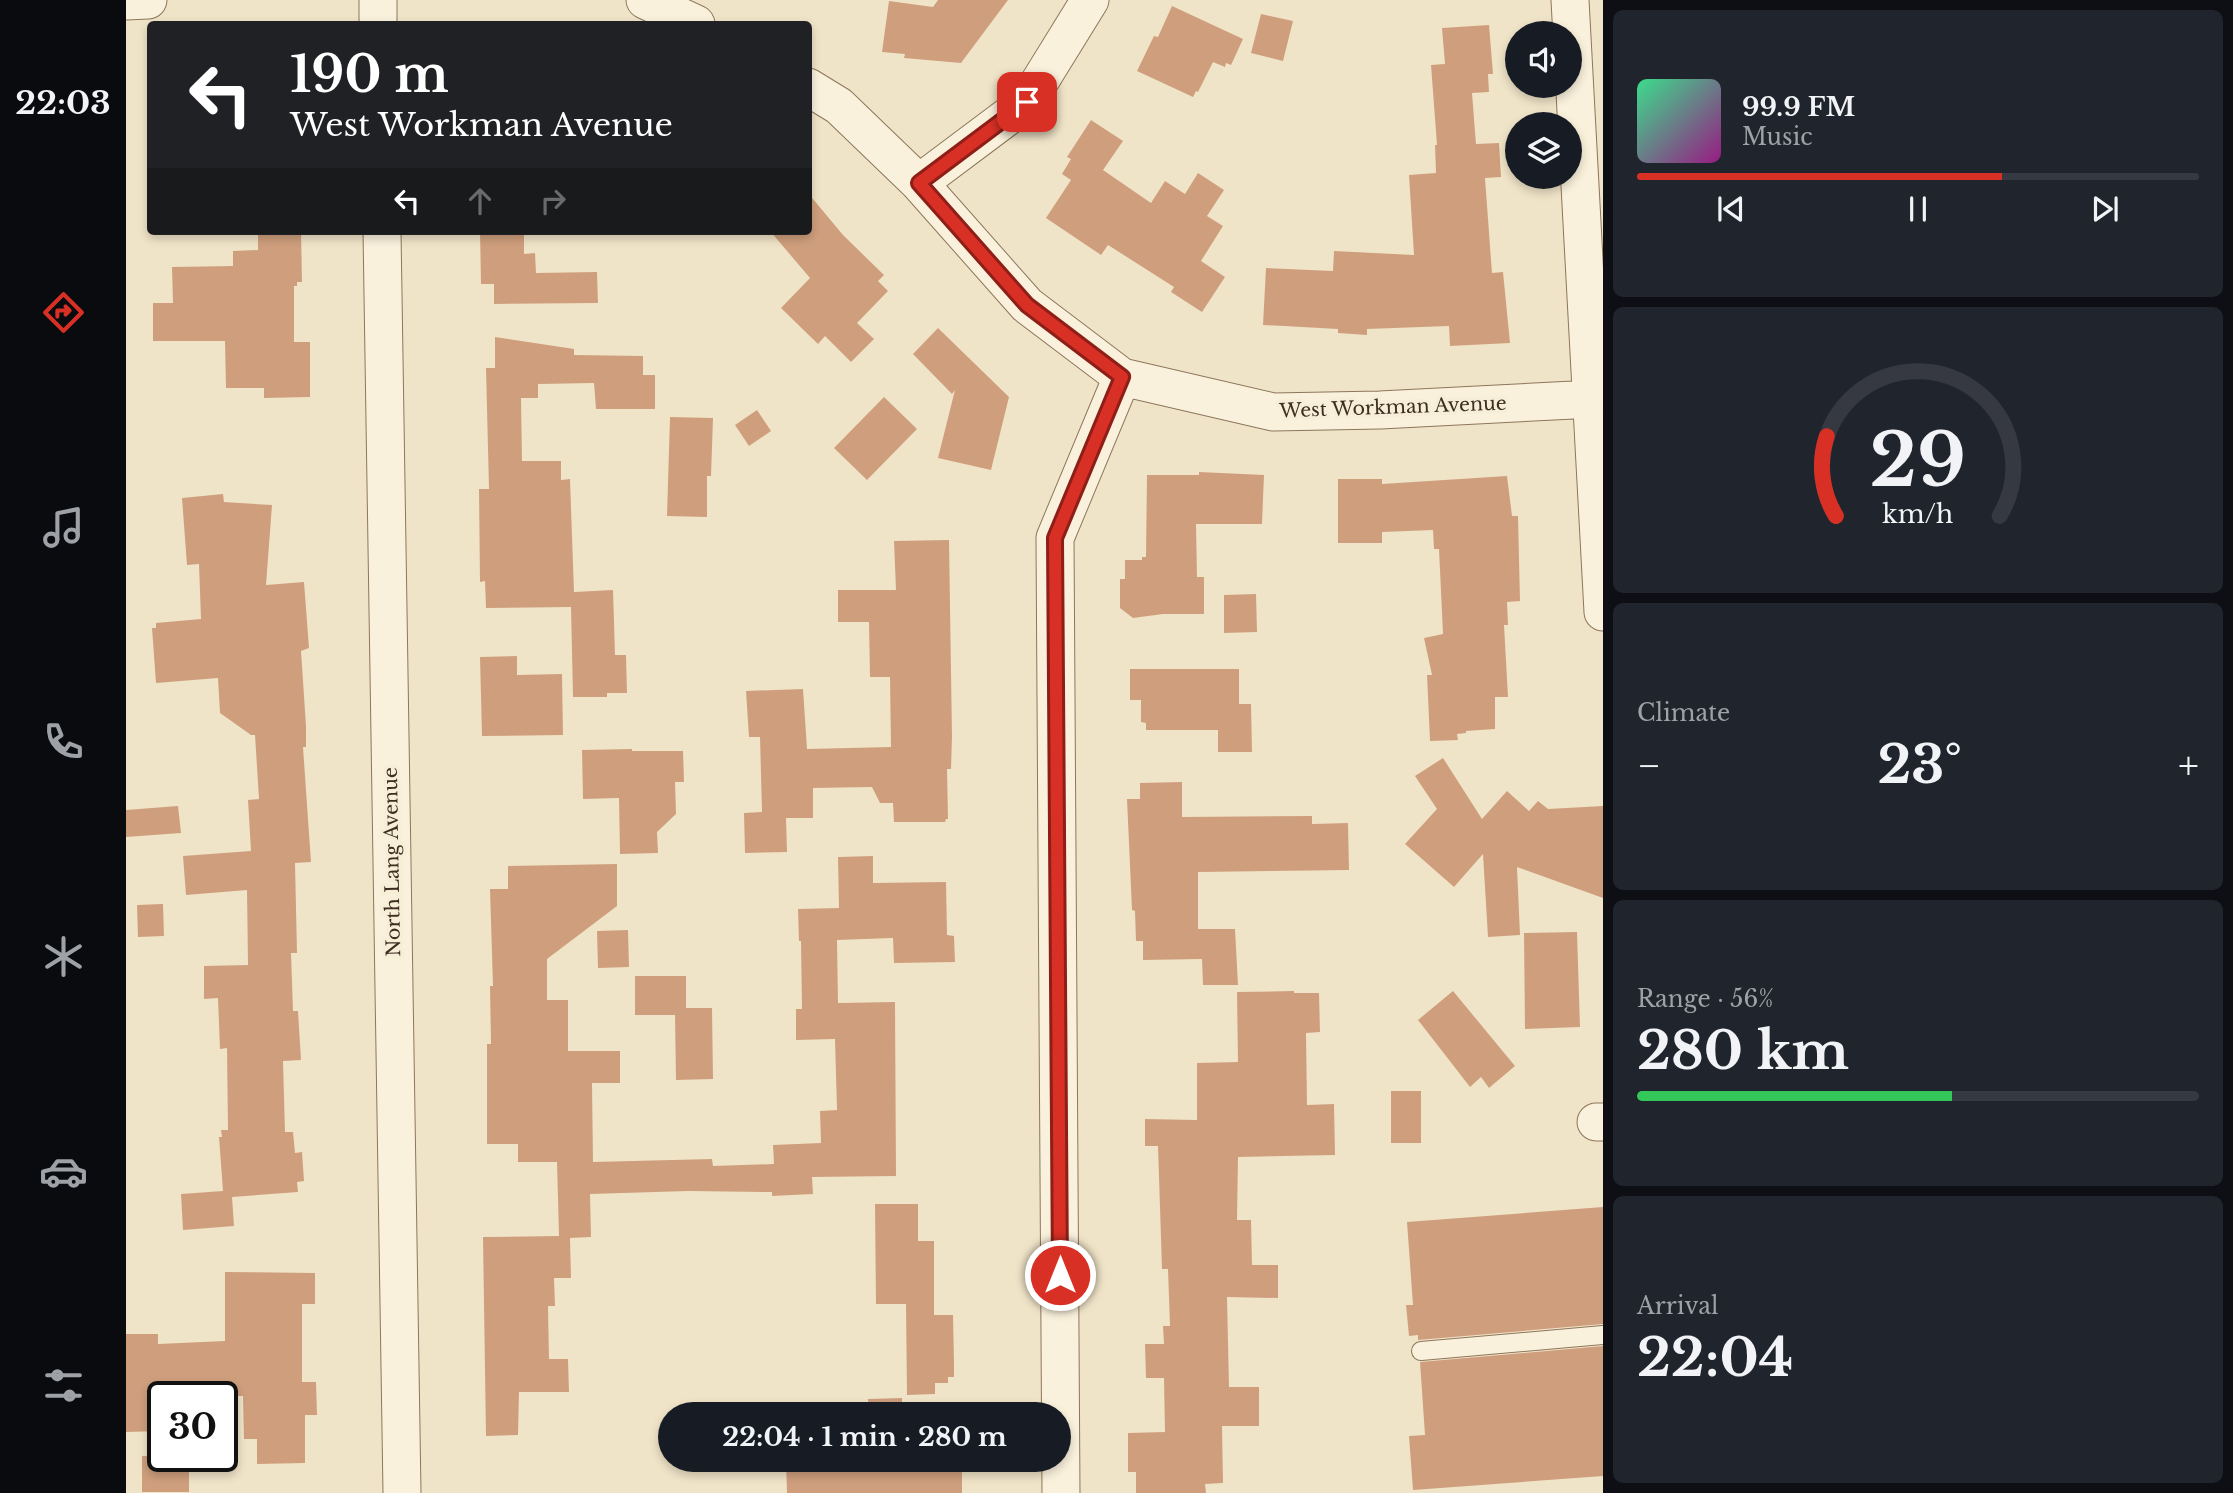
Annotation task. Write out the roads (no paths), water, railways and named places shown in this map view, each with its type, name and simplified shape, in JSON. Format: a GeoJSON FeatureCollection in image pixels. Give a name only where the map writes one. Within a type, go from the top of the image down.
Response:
{"type":"FeatureCollection","features":[{"type":"Feature","properties":{"kind":"street"},"geometry":{"type":"LineString","coordinates":[[126,1],[148,0]]}},
{"type":"Feature","properties":{"kind":"street"},"geometry":{"type":"LineString","coordinates":[[378,0],[378,21]]}},
{"type":"Feature","properties":{"kind":"street"},"geometry":{"type":"LineString","coordinates":[[645,0],[690,21]]}},
{"type":"Feature","properties":{"kind":"street"},"geometry":{"type":"LineString","coordinates":[[919,183],[1027,102],[1090,0]]}},
{"type":"Feature","properties":{"kind":"street"},"geometry":{"type":"LineString","coordinates":[[1570,0],[1603,612]]}},
{"type":"Feature","properties":{"kind":"street","name":"West Workman Avenue"},"geometry":{"type":"LineString","coordinates":[[812,89],[839,106],[919,183],[1027,305],[1122,377],[1273,412],[1380,410],[1593,399]]}},
{"type":"Feature","properties":{"kind":"street","name":"North Lang Avenue"},"geometry":{"type":"LineString","coordinates":[[382,235],[402,1493]]}},
{"type":"Feature","properties":{"kind":"street"},"geometry":{"type":"LineString","coordinates":[[1061,1493],[1055,538],[1122,377]]}},
{"type":"Feature","properties":{"kind":"lane"},"geometry":{"type":"LineString","coordinates":[[1421,1351],[1603,1335]]}}]}
